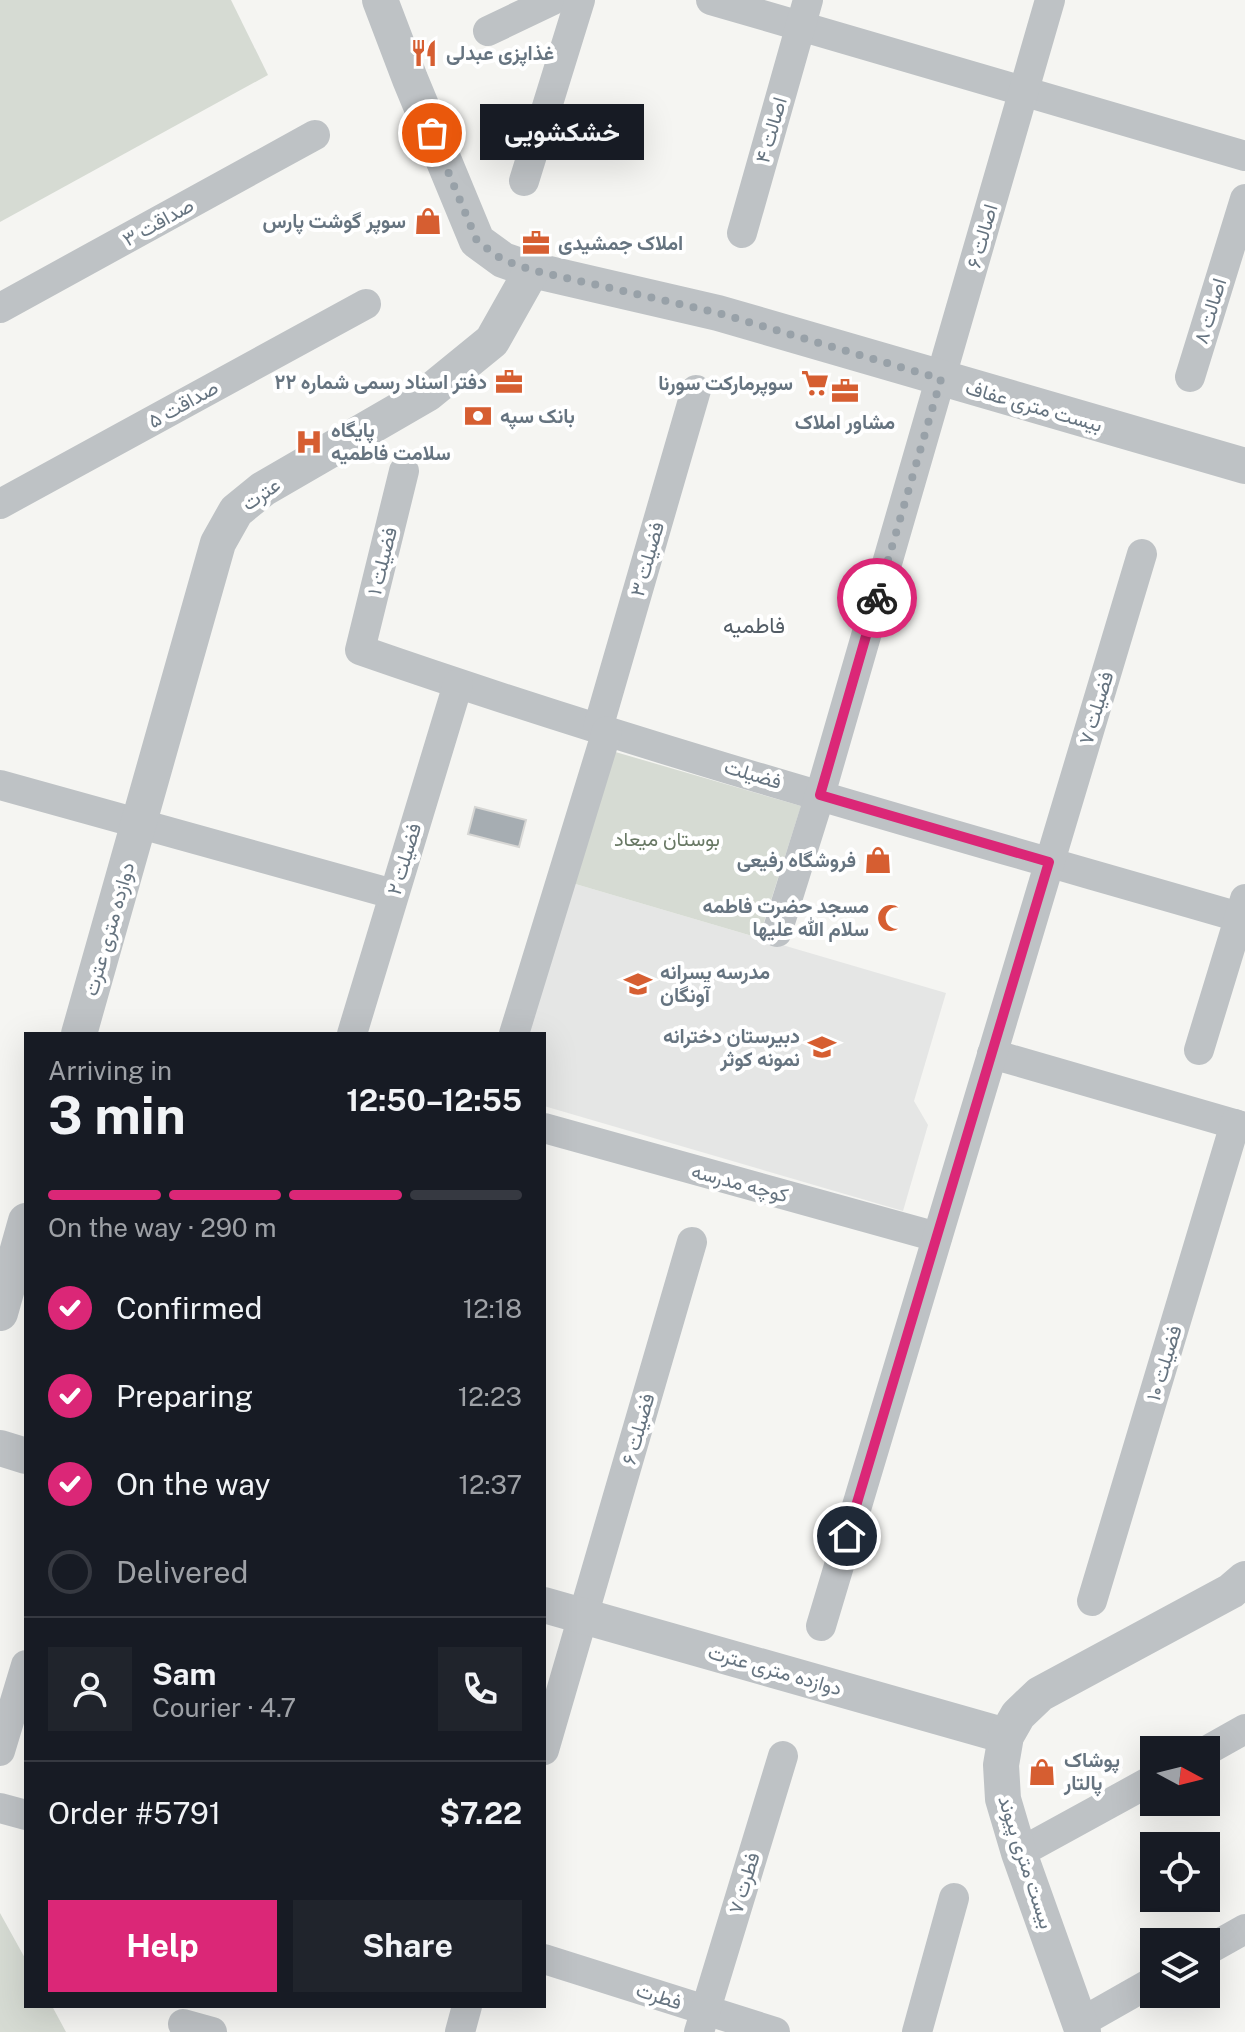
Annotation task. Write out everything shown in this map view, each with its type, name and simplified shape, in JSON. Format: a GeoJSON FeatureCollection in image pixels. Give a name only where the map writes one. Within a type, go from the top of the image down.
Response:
{"type":"FeatureCollection","features":[{"type":"Feature","properties":{"kind":"street","name":"بیست متری عفاف"},"geometry":{"type":"LineString","coordinates":[[380,0],[477,241],[503,260],[532,270],[718,313],[1245,466]]}},
{"type":"Feature","properties":{"kind":"street"},"geometry":{"type":"LineString","coordinates":[[488,31],[553,0]]}},
{"type":"Feature","properties":{"kind":"street"},"geometry":{"type":"LineString","coordinates":[[524,181],[580,0]]}},
{"type":"Feature","properties":{"kind":"street"},"geometry":{"type":"LineString","coordinates":[[711,0],[805,13],[1023,93],[1245,156]]}},
{"type":"Feature","properties":{"kind":"street","name":"اصالت ۶"},"geometry":{"type":"LineString","coordinates":[[777,932],[820,795],[1050,0]]}},
{"type":"Feature","properties":{"kind":"street","name":"اصالت ۴"},"geometry":{"type":"LineString","coordinates":[[742,233],[805,13]]}},
{"type":"Feature","properties":{"kind":"street","name":"صداقت ۳"},"geometry":{"type":"LineString","coordinates":[[0,308],[315,135]]}},
{"type":"Feature","properties":{"kind":"street","name":"اصالت ۸"},"geometry":{"type":"LineString","coordinates":[[1190,377],[1245,199]]}},
{"type":"Feature","properties":{"kind":"street","name":"عترت"},"geometry":{"type":"LineString","coordinates":[[138,825],[218,543],[236,511],[263,489],[427,394],[492,341],[532,270]]}},
{"type":"Feature","properties":{"kind":"street","name":"صداقت ۵"},"geometry":{"type":"LineString","coordinates":[[0,504],[366,304]]}},
{"type":"Feature","properties":{"kind":"street","name":"فضیلت ۳"},"geometry":{"type":"LineString","coordinates":[[515,1032],[696,390]]}},
{"type":"Feature","properties":{"kind":"street","name":"فضیلت ۱"},"geometry":{"type":"LineString","coordinates":[[360,650],[404,471]]}},
{"type":"Feature","properties":{"kind":"street","name":"فضیلت ۷"},"geometry":{"type":"LineString","coordinates":[[821,1626],[1142,554]]}},
{"type":"Feature","properties":{"kind":"street","name":"فضیلت"},"geometry":{"type":"LineString","coordinates":[[360,650],[602,729],[1049,862],[1242,907]]}},
{"type":"Feature","properties":{"kind":"street","name":"فضیلت ۲"},"geometry":{"type":"LineString","coordinates":[[353,1032],[458,684]]}},
{"type":"Feature","properties":{"kind":"street"},"geometry":{"type":"LineString","coordinates":[[0,785],[393,894]]}},
{"type":"Feature","properties":{"kind":"street","name":"دوازده متری عترت"},"geometry":{"type":"LineString","coordinates":[[80,1032],[138,825]]}},
{"type":"Feature","properties":{"kind":"street"},"geometry":{"type":"LineString","coordinates":[[1199,1050],[1242,907]]}},
{"type":"Feature","properties":{"kind":"street"},"geometry":{"type":"LineString","coordinates":[[992,1054],[1240,1125]]}},
{"type":"Feature","properties":{"kind":"street","name":"فضیلت ۱۰"},"geometry":{"type":"LineString","coordinates":[[1092,1601],[1240,1125]]}},
{"type":"Feature","properties":{"kind":"street","name":"کوچه مدرسه"},"geometry":{"type":"LineString","coordinates":[[546,1129],[937,1237]]}},
{"type":"Feature","properties":{"kind":"street"},"geometry":{"type":"LineString","coordinates":[[0,1313],[24,1228]]}},
{"type":"Feature","properties":{"kind":"street","name":"فضیلت ۶"},"geometry":{"type":"LineString","coordinates":[[546,1743],[692,1242]]}},
{"type":"Feature","properties":{"kind":"street"},"geometry":{"type":"LineString","coordinates":[[0,1448],[24,1455]]}},
{"type":"Feature","properties":{"kind":"street","name":"بیست متری پیوند"},"geometry":{"type":"LineString","coordinates":[[1082,2027],[1019,1853],[1003,1799],[1001,1765],[1006,1736],[1018,1715],[1040,1694],[1231,1591],[1245,1579]]}},
{"type":"Feature","properties":{"kind":"street","name":"دوازده متری عترت"},"geometry":{"type":"LineString","coordinates":[[546,1606],[1006,1736]]}},
{"type":"Feature","properties":{"kind":"street"},"geometry":{"type":"LineString","coordinates":[[0,1751],[24,1672]]}},
{"type":"Feature","properties":{"kind":"street"},"geometry":{"type":"LineString","coordinates":[[1220,1743],[1245,1729]]}},
{"type":"Feature","properties":{"kind":"street","name":"فطرت ۷"},"geometry":{"type":"LineString","coordinates":[[702,2021],[783,1756]]}},
{"type":"Feature","properties":{"kind":"street"},"geometry":{"type":"LineString","coordinates":[[1019,1853],[1140,1787]]}},
{"type":"Feature","properties":{"kind":"street"},"geometry":{"type":"LineString","coordinates":[[0,1808],[24,1814]]}},
{"type":"Feature","properties":{"kind":"street"},"geometry":{"type":"LineString","coordinates":[[917,2032],[954,1898]]}},
{"type":"Feature","properties":{"kind":"street"},"geometry":{"type":"LineString","coordinates":[[1220,1943],[1245,1929]]}},
{"type":"Feature","properties":{"kind":"street","name":"فطرت"},"geometry":{"type":"LineString","coordinates":[[546,1960],[702,2021],[775,2032]]}},
{"type":"Feature","properties":{"kind":"street"},"geometry":{"type":"LineString","coordinates":[[1082,2027],[1140,1990]]}},
{"type":"Feature","properties":{"kind":"street"},"geometry":{"type":"LineString","coordinates":[[460,2032],[466,2008]]}},
{"type":"Feature","properties":{"kind":"street"},"geometry":{"type":"LineString","coordinates":[[184,2021],[212,2032]]}},
{"type":"Feature","properties":{"kind":"shaded area"},"geometry":{"type":"Polygon","coordinates":[[[572,883],[946,993],[914,1101],[928,1125],[903,1211],[546,1107],[546,1032],[530,1032],[572,883]]]}},
{"type":"Feature","properties":{"kind":"green space"},"geometry":{"type":"Polygon","coordinates":[[[0,0],[231,0],[268,75],[0,222],[0,0]]]}},
{"type":"Feature","properties":{"kind":"green space","name":"بوستان میعاد"},"geometry":{"type":"Polygon","coordinates":[[[612,751],[801,806],[759,938],[572,883],[612,751]]]}},
{"type":"Feature","properties":{"kind":"green space"},"geometry":{"type":"Polygon","coordinates":[[[0,1913],[24,1956],[24,2008],[53,2008],[66,2032],[0,2032],[0,1913]]]}},
{"type":"Feature","properties":{"kind":"building"},"geometry":{"type":"Polygon","coordinates":[[[475,807],[526,820],[519,847],[468,834],[475,807]]]}},
{"type":"Feature","properties":{"kind":"way so far"},"geometry":{"type":"LineString","coordinates":[[432,133],[477,241],[503,260],[532,270],[718,313],[941,379],[877,598]]}},
{"type":"Feature","properties":{"kind":"place","name":"غذاپزی عبدلی"},"geometry":{"type":"Point","coordinates":[424,53]}},
{"type":"Feature","properties":{"kind":"place","name":"خشکشویی"},"geometry":{"type":"Point","coordinates":[432,133]}},
{"type":"Feature","properties":{"kind":"place","name":"سوپر گوشت پارس"},"geometry":{"type":"Point","coordinates":[428,221]}},
{"type":"Feature","properties":{"kind":"place","name":"املاک جمشیدی"},"geometry":{"type":"Point","coordinates":[536,243]}},
{"type":"Feature","properties":{"kind":"place","name":"دفتر اسناد رسمی شماره ۲۲"},"geometry":{"type":"Point","coordinates":[509,382]}},
{"type":"Feature","properties":{"kind":"place","name":"سوپرمارکت سورنا"},"geometry":{"type":"Point","coordinates":[815,383]}},
{"type":"Feature","properties":{"kind":"place","name":"مشاور املاک"},"geometry":{"type":"Point","coordinates":[845,391]}},
{"type":"Feature","properties":{"kind":"place","name":"بانک سپه"},"geometry":{"type":"Point","coordinates":[478,416]}},
{"type":"Feature","properties":{"kind":"place","name":"پایگاه سلامت فاطمیه"},"geometry":{"type":"Point","coordinates":[309,442]}},
{"type":"Feature","properties":{"kind":"place","name":"فروشگاه رفیعی"},"geometry":{"type":"Point","coordinates":[878,860]}},
{"type":"Feature","properties":{"kind":"place","name":"مسجد حضرت فاطمه سلام الله علیها"},"geometry":{"type":"Point","coordinates":[891,918]}},
{"type":"Feature","properties":{"kind":"place","name":"مدرسه پسرانه آونگان"},"geometry":{"type":"Point","coordinates":[638,984]}},
{"type":"Feature","properties":{"kind":"place","name":"دبیرستان دخترانه نمونه کوثر"},"geometry":{"type":"Point","coordinates":[822,1047]}},
{"type":"Feature","properties":{"kind":"place","name":"پوشاک پالتار"},"geometry":{"type":"Point","coordinates":[1042,1772]}},
{"type":"Feature","properties":{"kind":"district","name":"فاطمیه"},"geometry":{"type":"Point","coordinates":[754,625]}},
{"type":"Feature","properties":{"kind":"route"},"geometry":{"type":"LineString","coordinates":[[847,1536],[1049,862],[820,795],[877,598]]}}]}
